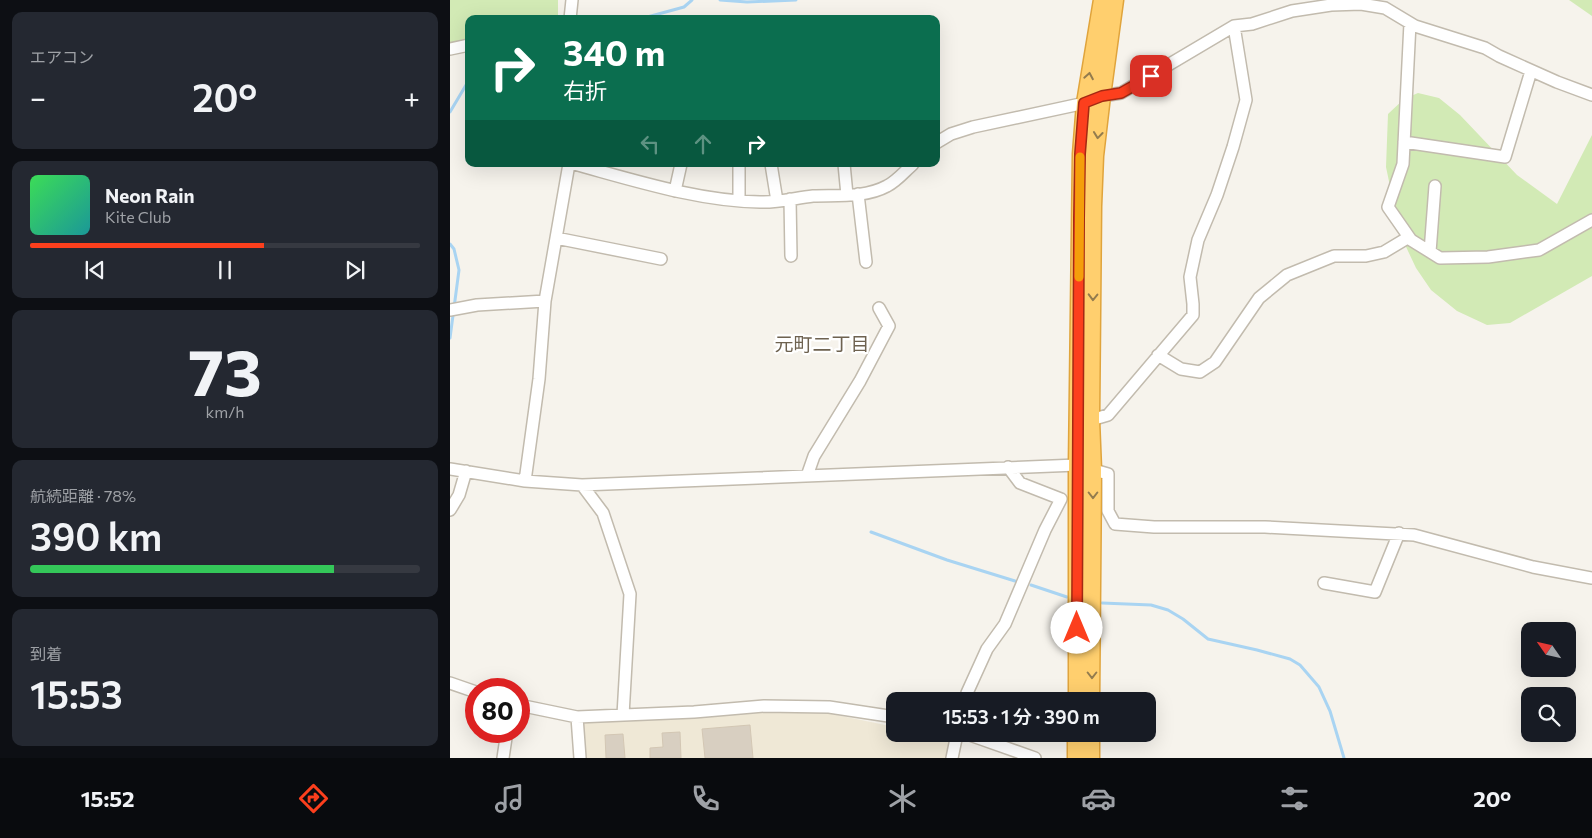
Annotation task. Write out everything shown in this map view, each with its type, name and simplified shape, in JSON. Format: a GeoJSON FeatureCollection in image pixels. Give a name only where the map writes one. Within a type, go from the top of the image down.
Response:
{"type":"FeatureCollection","features":[{"type":"Feature","properties":{"kind":"highway"},"geometry":{"type":"LineString","coordinates":[[1076,692],[1080,154],[1084,103],[1102,0]]}},
{"type":"Feature","properties":{"kind":"highway"},"geometry":{"type":"LineString","coordinates":[[1091,692],[1093,206],[1095,156],[1115,0]]}},
{"type":"Feature","properties":{"kind":"highway"},"geometry":{"type":"LineString","coordinates":[[1076,742],[1076,758]]}},
{"type":"Feature","properties":{"kind":"highway"},"geometry":{"type":"LineString","coordinates":[[1091,742],[1091,758]]}},
{"type":"Feature","properties":{"kind":"street"},"geometry":{"type":"LineString","coordinates":[[570,15],[572,0]]}},
{"type":"Feature","properties":{"kind":"street"},"geometry":{"type":"LineString","coordinates":[[940,141],[951,134],[973,127],[1121,93],[1234,26],[1252,24],[1292,11],[1331,5],[1361,4],[1385,8],[1410,23],[1485,48],[1531,71],[1592,95]]}},
{"type":"Feature","properties":{"kind":"street"},"geometry":{"type":"LineString","coordinates":[[1410,23],[1403,164],[1388,207],[1408,237],[1440,258],[1488,257],[1539,250],[1592,220]]}},
{"type":"Feature","properties":{"kind":"street"},"geometry":{"type":"LineString","coordinates":[[1091,420],[1108,416],[1193,315],[1194,304],[1190,277],[1198,240],[1217,195],[1246,100],[1234,26]]}},
{"type":"Feature","properties":{"kind":"street"},"geometry":{"type":"LineString","coordinates":[[450,49],[465,46]]}},
{"type":"Feature","properties":{"kind":"street"},"geometry":{"type":"LineString","coordinates":[[1404,142],[1505,157],[1531,71]]}},
{"type":"Feature","properties":{"kind":"street"},"geometry":{"type":"LineString","coordinates":[[525,481],[539,379],[545,302],[568,167]]}},
{"type":"Feature","properties":{"kind":"street"},"geometry":{"type":"LineString","coordinates":[[585,167],[675,191],[760,202],[853,195],[887,186],[910,167]]}},
{"type":"Feature","properties":{"kind":"street"},"geometry":{"type":"LineString","coordinates":[[675,191],[680,167]]}},
{"type":"Feature","properties":{"kind":"street"},"geometry":{"type":"LineString","coordinates":[[739,167],[739,200]]}},
{"type":"Feature","properties":{"kind":"street"},"geometry":{"type":"LineString","coordinates":[[772,167],[777,200]]}},
{"type":"Feature","properties":{"kind":"street"},"geometry":{"type":"LineString","coordinates":[[845,167],[853,195],[866,262]]}},
{"type":"Feature","properties":{"kind":"street"},"geometry":{"type":"LineString","coordinates":[[1430,252],[1435,186]]}},
{"type":"Feature","properties":{"kind":"street"},"geometry":{"type":"LineString","coordinates":[[790,199],[792,256]]}},
{"type":"Feature","properties":{"kind":"street"},"geometry":{"type":"LineString","coordinates":[[1158,355],[1181,369],[1200,372],[1215,362],[1260,298],[1287,275],[1334,256],[1366,256],[1384,252],[1408,237]]}},
{"type":"Feature","properties":{"kind":"street"},"geometry":{"type":"LineString","coordinates":[[556,238],[661,259]]}},
{"type":"Feature","properties":{"kind":"street"},"geometry":{"type":"LineString","coordinates":[[450,310],[477,305],[545,302]]}},
{"type":"Feature","properties":{"kind":"street"},"geometry":{"type":"LineString","coordinates":[[807,476],[814,456],[860,382],[889,326],[879,308]]}},
{"type":"Feature","properties":{"kind":"street"},"geometry":{"type":"LineString","coordinates":[[450,468],[525,481],[582,485],[1077,465],[1108,474],[1108,511],[1115,524],[1154,527],[1265,527],[1399,533],[1414,535],[1533,567],[1592,578]]}},
{"type":"Feature","properties":{"kind":"street"},"geometry":{"type":"LineString","coordinates":[[968,692],[987,649],[1005,624],[1045,530],[1061,499],[1020,483],[1008,467]]}},
{"type":"Feature","properties":{"kind":"street"},"geometry":{"type":"LineString","coordinates":[[450,510],[459,495],[466,471]]}},
{"type":"Feature","properties":{"kind":"street"},"geometry":{"type":"LineString","coordinates":[[582,485],[603,513],[630,594],[623,715]]}},
{"type":"Feature","properties":{"kind":"street"},"geometry":{"type":"LineString","coordinates":[[1324,583],[1374,592],[1399,533]]}},
{"type":"Feature","properties":{"kind":"street"},"geometry":{"type":"LineString","coordinates":[[450,683],[465,688]]}},
{"type":"Feature","properties":{"kind":"street"},"geometry":{"type":"LineString","coordinates":[[530,707],[577,717],[694,712],[764,706],[829,707],[886,716]]}},
{"type":"Feature","properties":{"kind":"street"},"geometry":{"type":"LineString","coordinates":[[577,717],[580,758]]}},
{"type":"Feature","properties":{"kind":"street"},"geometry":{"type":"LineString","coordinates":[[952,758],[955,742]]}},
{"type":"Feature","properties":{"kind":"street"},"geometry":{"type":"LineString","coordinates":[[989,742],[1035,758]]}},
{"type":"Feature","properties":{"kind":"street"},"geometry":{"type":"LineString","coordinates":[[503,758],[505,743]]}},
{"type":"Feature","properties":{"kind":"shaded area"},"geometry":{"type":"Polygon","coordinates":[[[765,712],[827,713],[886,725],[886,742],[949,742],[945,758],[585,758],[583,720],[765,712]]]}},
{"type":"Feature","properties":{"kind":"green space"},"geometry":{"type":"Polygon","coordinates":[[[450,0],[558,0],[558,15],[465,15],[465,41],[450,43],[450,0]]]}},
{"type":"Feature","properties":{"kind":"green space"},"geometry":{"type":"Polygon","coordinates":[[[1569,0],[1592,0],[1592,16],[1569,0]]]}},
{"type":"Feature","properties":{"kind":"green space"},"geometry":{"type":"Polygon","coordinates":[[[1418,93],[1439,98],[1460,115],[1517,175],[1557,204],[1592,135],[1592,276],[1510,323],[1487,325],[1457,311],[1431,290],[1416,268],[1400,234],[1386,167],[1388,114],[1404,99],[1418,93]]]}},
{"type":"Feature","properties":{"kind":"building"},"geometry":{"type":"Polygon","coordinates":[[[750,725],[753,758],[705,758],[702,729],[750,725]]]}},
{"type":"Feature","properties":{"kind":"building"},"geometry":{"type":"Polygon","coordinates":[[[680,732],[681,758],[650,758],[650,748],[663,747],[662,733],[680,732]]]}},
{"type":"Feature","properties":{"kind":"building"},"geometry":{"type":"Polygon","coordinates":[[[623,734],[625,758],[606,758],[605,735],[623,734]]]}},
{"type":"Feature","properties":{"kind":"waterway"},"geometry":{"type":"LineString","coordinates":[[655,15],[684,7],[692,0]]}},
{"type":"Feature","properties":{"kind":"waterway"},"geometry":{"type":"LineString","coordinates":[[720,0],[747,2],[796,0]]}},
{"type":"Feature","properties":{"kind":"waterway"},"geometry":{"type":"LineString","coordinates":[[450,112],[465,87]]}},
{"type":"Feature","properties":{"kind":"waterway"},"geometry":{"type":"LineString","coordinates":[[450,244],[454,249],[459,270],[450,338]]}},
{"type":"Feature","properties":{"kind":"waterway"},"geometry":{"type":"LineString","coordinates":[[871,532],[947,560],[1015,581]]}},
{"type":"Feature","properties":{"kind":"waterway"},"geometry":{"type":"LineString","coordinates":[[1031,585],[1067,597]]}},
{"type":"Feature","properties":{"kind":"waterway"},"geometry":{"type":"LineString","coordinates":[[1102,603],[1151,605],[1168,610],[1183,619],[1208,639],[1290,659],[1300,665],[1319,687],[1330,711],[1344,758]]}},
{"type":"Feature","properties":{"kind":"slow traffic"},"geometry":{"type":"LineString","coordinates":[[1079,277],[1080,157]]}},
{"type":"Feature","properties":{"kind":"district","name":"元町二丁目"},"geometry":{"type":"Point","coordinates":[822,343]}},
{"type":"Feature","properties":{"kind":"route"},"geometry":{"type":"LineString","coordinates":[[1077,628],[1079,218],[1080,154],[1084,103],[1102,96],[1121,93],[1151,76]]}}]}
